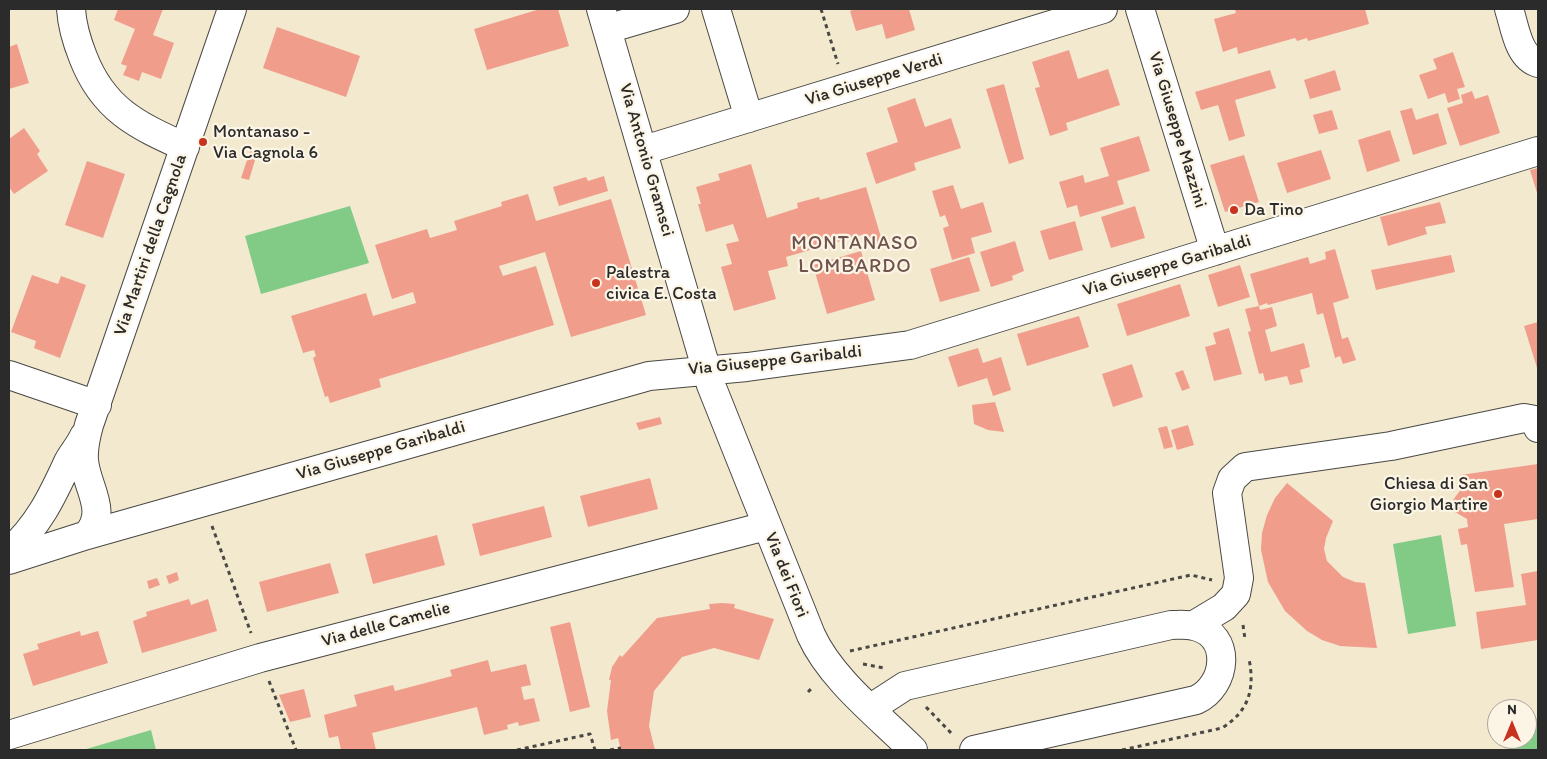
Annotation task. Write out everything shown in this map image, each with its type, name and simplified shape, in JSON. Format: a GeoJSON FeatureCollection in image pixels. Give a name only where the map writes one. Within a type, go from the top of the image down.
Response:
{"type":"FeatureCollection","features":[{"type":"Feature","properties":{"kind":"street"},"geometry":{"type":"LineString","coordinates":[[71,9],[78,45],[89,73],[103,96],[125,116],[149,131],[185,147]]}},
{"type":"Feature","properties":{"kind":"street","name":"Via Martiri della Cagnola"},"geometry":{"type":"LineString","coordinates":[[93,415],[232,9]]}},
{"type":"Feature","properties":{"kind":"street"},"geometry":{"type":"LineString","coordinates":[[604,19],[675,9]]}},
{"type":"Feature","properties":{"kind":"street"},"geometry":{"type":"LineString","coordinates":[[716,9],[749,118]]}},
{"type":"Feature","properties":{"kind":"street","name":"Via Giuseppe Verdi"},"geometry":{"type":"LineString","coordinates":[[644,150],[1104,9]]}},
{"type":"Feature","properties":{"kind":"street","name":"Via Giuseppe Mazzini"},"geometry":{"type":"LineString","coordinates":[[1140,9],[1215,251]]}},
{"type":"Feature","properties":{"kind":"street"},"geometry":{"type":"LineString","coordinates":[[1508,9],[1523,52],[1528,58],[1538,63]]}},
{"type":"Feature","properties":{"kind":"street","name":"Via Antonio Gramsci"},"geometry":{"type":"LineString","coordinates":[[604,19],[644,150],[706,370]]}},
{"type":"Feature","properties":{"kind":"street","name":"Via Giuseppe Garibaldi"},"geometry":{"type":"LineString","coordinates":[[9,560],[87,535],[628,381],[670,372],[747,367],[910,345],[1538,151]]}},
{"type":"Feature","properties":{"kind":"street","name":"Via dei Fiori"},"geometry":{"type":"LineString","coordinates":[[706,370],[766,526],[819,652],[831,668],[913,750]]}},
{"type":"Feature","properties":{"kind":"street"},"geometry":{"type":"LineString","coordinates":[[9,375],[93,415]]}},
{"type":"Feature","properties":{"kind":"street"},"geometry":{"type":"LineString","coordinates":[[9,552],[35,524],[56,491],[69,460],[93,415]]}},
{"type":"Feature","properties":{"kind":"street"},"geometry":{"type":"LineString","coordinates":[[56,491],[57,512],[65,526],[75,533],[87,535],[94,527],[96,520],[94,492],[84,459],[93,415]]}},
{"type":"Feature","properties":{"kind":"street"},"geometry":{"type":"LineString","coordinates":[[1194,625],[1233,600],[1239,587],[1227,493],[1232,479],[1245,467],[1376,449],[1524,418],[1535,420],[1538,428]]}},
{"type":"Feature","properties":{"kind":"street"},"geometry":{"type":"LineString","coordinates":[[94,492],[98,499],[114,509],[128,513],[160,514]]}},
{"type":"Feature","properties":{"kind":"street","name":"Via delle Camelie"},"geometry":{"type":"LineString","coordinates":[[9,735],[260,658],[766,526]]}},
{"type":"Feature","properties":{"kind":"street"},"geometry":{"type":"LineString","coordinates":[[871,708],[905,686],[1171,625],[1194,625],[1205,630],[1214,638],[1220,648],[1222,657],[1220,676],[1210,691],[1196,700],[964,743]]}},
{"type":"Feature","properties":{"kind":"path"},"geometry":{"type":"LineString","coordinates":[[821,9],[846,88]]}},
{"type":"Feature","properties":{"kind":"path"},"geometry":{"type":"LineString","coordinates":[[844,645],[853,657]]}},
{"type":"Feature","properties":{"kind":"path"},"geometry":{"type":"LineString","coordinates":[[858,662],[876,668],[888,668],[964,743]]}},
{"type":"Feature","properties":{"kind":"path"},"geometry":{"type":"LineString","coordinates":[[517,750],[590,734],[595,750]]}},
{"type":"Feature","properties":{"kind":"path"},"geometry":{"type":"LineString","coordinates":[[610,750],[621,748]]}},
{"type":"Feature","properties":{"kind":"green space"},"geometry":{"type":"Polygon","coordinates":[[[350,206],[369,263],[261,294],[245,236],[350,206]]]}},
{"type":"Feature","properties":{"kind":"green space"},"geometry":{"type":"Polygon","coordinates":[[[1441,535],[1456,626],[1408,634],[1393,544],[1441,535]]]}},
{"type":"Feature","properties":{"kind":"green space"},"geometry":{"type":"Polygon","coordinates":[[[1537,718],[1538,750],[1510,750],[1537,749],[1537,718]]]}},
{"type":"Feature","properties":{"kind":"green space"},"geometry":{"type":"Polygon","coordinates":[[[151,730],[156,750],[83,750],[151,730]]]}},
{"type":"Feature","properties":{"kind":"building"},"geometry":{"type":"Polygon","coordinates":[[[118,9],[163,9],[153,35],[174,43],[161,79],[142,72],[139,81],[123,75],[127,66],[121,64],[135,29],[114,20],[118,9]]]}},
{"type":"Feature","properties":{"kind":"building"},"geometry":{"type":"Polygon","coordinates":[[[540,9],[558,9],[569,46],[487,70],[474,29],[540,9]]]}},
{"type":"Feature","properties":{"kind":"building"},"geometry":{"type":"Polygon","coordinates":[[[856,9],[909,9],[915,30],[886,39],[882,24],[856,31],[850,11],[856,9]]]}},
{"type":"Feature","properties":{"kind":"building"},"geometry":{"type":"Polygon","coordinates":[[[1235,9],[1365,9],[1369,24],[1308,41],[1307,38],[1297,41],[1295,38],[1238,54],[1237,47],[1223,52],[1214,19],[1236,13],[1235,9]]]}},
{"type":"Feature","properties":{"kind":"building"},"geometry":{"type":"Polygon","coordinates":[[[277,27],[360,56],[346,97],[263,68],[277,27]]]}},
{"type":"Feature","properties":{"kind":"building"},"geometry":{"type":"Polygon","coordinates":[[[17,44],[29,83],[9,89],[9,47],[17,44]]]}},
{"type":"Feature","properties":{"kind":"building"},"geometry":{"type":"Polygon","coordinates":[[[1069,50],[1078,79],[1108,69],[1120,105],[1066,123],[1068,130],[1050,136],[1035,88],[1040,87],[1032,62],[1069,50]]]}},
{"type":"Feature","properties":{"kind":"building"},"geometry":{"type":"Polygon","coordinates":[[[1453,52],[1465,87],[1457,89],[1460,99],[1448,103],[1445,93],[1428,99],[1419,75],[1437,69],[1433,59],[1453,52]]]}},
{"type":"Feature","properties":{"kind":"building"},"geometry":{"type":"Polygon","coordinates":[[[1270,70],[1276,88],[1235,100],[1245,136],[1229,141],[1218,105],[1201,110],[1195,92],[1270,70]]]}},
{"type":"Feature","properties":{"kind":"building"},"geometry":{"type":"Polygon","coordinates":[[[1335,70],[1341,90],[1310,99],[1304,80],[1335,70]]]}},
{"type":"Feature","properties":{"kind":"building"},"geometry":{"type":"Polygon","coordinates":[[[1004,84],[1024,159],[1009,164],[986,89],[1004,84]]]}},
{"type":"Feature","properties":{"kind":"building"},"geometry":{"type":"Polygon","coordinates":[[[1472,91],[1475,99],[1488,95],[1500,133],[1460,146],[1447,108],[1463,103],[1461,95],[1472,91]]]}},
{"type":"Feature","properties":{"kind":"building"},"geometry":{"type":"Polygon","coordinates":[[[915,98],[925,127],[951,118],[961,148],[914,163],[916,170],[876,184],[866,153],[898,142],[887,108],[915,98]]]}},
{"type":"Feature","properties":{"kind":"building"},"geometry":{"type":"Polygon","coordinates":[[[1412,108],[1416,120],[1438,113],[1447,144],[1413,155],[1400,111],[1412,108]]]}},
{"type":"Feature","properties":{"kind":"building"},"geometry":{"type":"Polygon","coordinates":[[[1332,110],[1338,129],[1319,134],[1313,115],[1332,110]]]}},
{"type":"Feature","properties":{"kind":"building"},"geometry":{"type":"Polygon","coordinates":[[[24,128],[40,151],[37,154],[48,171],[14,194],[9,187],[9,139],[24,128]]]}},
{"type":"Feature","properties":{"kind":"building"},"geometry":{"type":"Polygon","coordinates":[[[1390,130],[1400,161],[1367,172],[1358,140],[1390,130]]]}},
{"type":"Feature","properties":{"kind":"building"},"geometry":{"type":"Polygon","coordinates":[[[1139,136],[1150,171],[1117,181],[1124,204],[1080,217],[1077,205],[1067,208],[1059,182],[1083,175],[1085,183],[1109,176],[1100,148],[1139,136]]]}},
{"type":"Feature","properties":{"kind":"building"},"geometry":{"type":"Polygon","coordinates":[[[251,148],[258,150],[249,180],[241,178],[251,148]]]}},
{"type":"Feature","properties":{"kind":"building"},"geometry":{"type":"Polygon","coordinates":[[[1321,150],[1331,179],[1287,193],[1277,163],[1321,150]]]}},
{"type":"Feature","properties":{"kind":"building"},"geometry":{"type":"Polygon","coordinates":[[[1244,155],[1259,202],[1225,212],[1210,165],[1244,155]]]}},
{"type":"Feature","properties":{"kind":"building"},"geometry":{"type":"Polygon","coordinates":[[[87,161],[125,174],[103,238],[65,225],[87,161]]]}},
{"type":"Feature","properties":{"kind":"building"},"geometry":{"type":"Polygon","coordinates":[[[751,164],[767,218],[798,208],[797,203],[819,197],[820,200],[866,187],[883,244],[869,247],[865,234],[786,257],[788,266],[768,271],[776,299],[734,311],[721,267],[732,264],[726,244],[739,241],[733,224],[706,232],[698,204],[701,204],[696,187],[720,180],[718,174],[751,164]]]}},
{"type":"Feature","properties":{"kind":"building"},"geometry":{"type":"Polygon","coordinates":[[[1538,168],[1538,196],[1530,170],[1538,168]]]}},
{"type":"Feature","properties":{"kind":"building"},"geometry":{"type":"Polygon","coordinates":[[[604,176],[608,191],[559,206],[553,187],[586,177],[588,181],[604,176]]]}},
{"type":"Feature","properties":{"kind":"building"},"geometry":{"type":"Polygon","coordinates":[[[953,185],[961,209],[983,202],[992,232],[971,238],[975,253],[952,260],[943,228],[949,226],[945,215],[940,217],[932,191],[953,185]]]}},
{"type":"Feature","properties":{"kind":"building"},"geometry":{"type":"Polygon","coordinates":[[[528,194],[536,221],[611,199],[646,315],[571,337],[545,252],[499,266],[503,276],[536,266],[554,325],[379,379],[381,387],[330,403],[328,396],[325,397],[313,358],[316,356],[314,350],[303,353],[291,316],[366,293],[373,316],[416,303],[413,292],[392,299],[375,245],[427,229],[430,238],[457,230],[454,221],[502,206],[501,202],[528,194]]]}},
{"type":"Feature","properties":{"kind":"building"},"geometry":{"type":"Polygon","coordinates":[[[1440,202],[1446,223],[1425,227],[1427,234],[1388,246],[1380,217],[1440,202]]]}},
{"type":"Feature","properties":{"kind":"building"},"geometry":{"type":"Polygon","coordinates":[[[1135,206],[1145,238],[1111,248],[1101,217],[1135,206]]]}},
{"type":"Feature","properties":{"kind":"building"},"geometry":{"type":"Polygon","coordinates":[[[1075,221],[1083,250],[1049,260],[1040,231],[1075,221]]]}},
{"type":"Feature","properties":{"kind":"building"},"geometry":{"type":"Polygon","coordinates":[[[1015,241],[1024,271],[1012,276],[1013,280],[991,287],[980,252],[1015,241]]]}},
{"type":"Feature","properties":{"kind":"building"},"geometry":{"type":"Polygon","coordinates":[[[1335,249],[1349,298],[1333,303],[1342,339],[1348,337],[1356,360],[1343,364],[1340,356],[1335,358],[1323,313],[1317,315],[1312,293],[1259,306],[1250,274],[1308,257],[1310,264],[1326,259],[1325,252],[1335,249]]]}},
{"type":"Feature","properties":{"kind":"building"},"geometry":{"type":"Polygon","coordinates":[[[861,251],[875,300],[827,314],[813,265],[861,251]]]}},
{"type":"Feature","properties":{"kind":"building"},"geometry":{"type":"Polygon","coordinates":[[[1451,255],[1455,272],[1376,290],[1371,270],[1451,255]]]}},
{"type":"Feature","properties":{"kind":"building"},"geometry":{"type":"Polygon","coordinates":[[[969,257],[980,291],[940,302],[930,269],[969,257]]]}},
{"type":"Feature","properties":{"kind":"building"},"geometry":{"type":"Polygon","coordinates":[[[1240,265],[1250,297],[1218,307],[1208,275],[1240,265]]]}},
{"type":"Feature","properties":{"kind":"building"},"geometry":{"type":"Polygon","coordinates":[[[32,275],[58,284],[61,276],[86,285],[60,358],[34,348],[36,341],[11,332],[32,275]]]}},
{"type":"Feature","properties":{"kind":"building"},"geometry":{"type":"Polygon","coordinates":[[[1180,284],[1190,316],[1127,336],[1117,304],[1180,284]]]}},
{"type":"Feature","properties":{"kind":"building"},"geometry":{"type":"Polygon","coordinates":[[[1259,306],[1260,310],[1272,307],[1277,326],[1265,330],[1271,352],[1304,343],[1310,367],[1300,370],[1303,382],[1290,385],[1287,376],[1265,381],[1263,373],[1259,374],[1248,332],[1251,331],[1245,309],[1259,306]]]}},
{"type":"Feature","properties":{"kind":"building"},"geometry":{"type":"Polygon","coordinates":[[[1079,316],[1089,347],[1027,366],[1017,334],[1079,316]]]}},
{"type":"Feature","properties":{"kind":"building"},"geometry":{"type":"Polygon","coordinates":[[[1538,322],[1538,371],[1524,326],[1538,322]]]}},
{"type":"Feature","properties":{"kind":"building"},"geometry":{"type":"Polygon","coordinates":[[[1229,328],[1242,374],[1214,381],[1205,347],[1216,344],[1213,333],[1229,328]]]}},
{"type":"Feature","properties":{"kind":"building"},"geometry":{"type":"Polygon","coordinates":[[[978,348],[983,363],[1001,357],[1011,390],[993,396],[987,378],[958,387],[948,357],[978,348]]]}},
{"type":"Feature","properties":{"kind":"building"},"geometry":{"type":"Polygon","coordinates":[[[1132,364],[1143,397],[1113,407],[1102,374],[1132,364]]]}},
{"type":"Feature","properties":{"kind":"building"},"geometry":{"type":"Polygon","coordinates":[[[1183,370],[1190,388],[1182,391],[1175,373],[1183,370]]]}},
{"type":"Feature","properties":{"kind":"building"},"geometry":{"type":"Polygon","coordinates":[[[995,402],[1004,432],[988,430],[974,424],[972,405],[995,402]]]}},
{"type":"Feature","properties":{"kind":"building"},"geometry":{"type":"Polygon","coordinates":[[[660,417],[662,424],[639,430],[636,423],[660,417]]]}},
{"type":"Feature","properties":{"kind":"building"},"geometry":{"type":"Polygon","coordinates":[[[1188,425],[1194,445],[1177,450],[1171,430],[1188,425]]]}},
{"type":"Feature","properties":{"kind":"building"},"geometry":{"type":"Polygon","coordinates":[[[1167,426],[1173,447],[1164,449],[1158,428],[1167,426]]]}},
{"type":"Feature","properties":{"kind":"building","name":"Chiesa di San Giorgio Martire"},"geometry":{"type":"Polygon","coordinates":[[[1538,464],[1538,519],[1504,524],[1514,587],[1475,592],[1467,544],[1461,545],[1458,529],[1468,527],[1467,519],[1455,512],[1453,500],[1462,488],[1460,475],[1538,464]]]}},
{"type":"Feature","properties":{"kind":"building"},"geometry":{"type":"Polygon","coordinates":[[[650,478],[658,509],[588,527],[580,496],[650,478]]]}},
{"type":"Feature","properties":{"kind":"building"},"geometry":{"type":"Polygon","coordinates":[[[1287,483],[1333,521],[1324,549],[1327,561],[1343,577],[1355,582],[1365,583],[1377,648],[1340,646],[1322,640],[1307,631],[1285,611],[1268,582],[1261,550],[1262,533],[1267,515],[1275,498],[1287,483]]]}},
{"type":"Feature","properties":{"kind":"building"},"geometry":{"type":"Polygon","coordinates":[[[544,506],[552,537],[480,556],[472,524],[544,506]]]}},
{"type":"Feature","properties":{"kind":"building"},"geometry":{"type":"Polygon","coordinates":[[[437,535],[445,565],[373,584],[365,554],[437,535]]]}},
{"type":"Feature","properties":{"kind":"building"},"geometry":{"type":"Polygon","coordinates":[[[330,563],[339,593],[267,612],[259,582],[330,563]]]}},
{"type":"Feature","properties":{"kind":"building"},"geometry":{"type":"Polygon","coordinates":[[[1538,571],[1538,640],[1481,649],[1476,612],[1526,605],[1521,574],[1538,571]]]}},
{"type":"Feature","properties":{"kind":"building"},"geometry":{"type":"Polygon","coordinates":[[[177,572],[179,580],[169,584],[166,576],[177,572]]]}},
{"type":"Feature","properties":{"kind":"building"},"geometry":{"type":"Polygon","coordinates":[[[157,578],[160,585],[149,589],[147,581],[157,578]]]}},
{"type":"Feature","properties":{"kind":"building"},"geometry":{"type":"Polygon","coordinates":[[[189,599],[191,605],[208,599],[217,631],[142,653],[133,621],[147,616],[146,612],[189,599]]]}},
{"type":"Feature","properties":{"kind":"building"},"geometry":{"type":"Polygon","coordinates":[[[709,604],[735,604],[734,608],[774,619],[759,660],[714,648],[682,657],[654,691],[649,726],[655,750],[621,750],[618,738],[611,740],[607,711],[611,680],[609,680],[612,667],[620,655],[622,657],[657,618],[710,609],[709,604]]]}},
{"type":"Feature","properties":{"kind":"building"},"geometry":{"type":"Polygon","coordinates":[[[570,622],[590,707],[570,712],[550,627],[570,622]]]}},
{"type":"Feature","properties":{"kind":"building"},"geometry":{"type":"Polygon","coordinates":[[[80,631],[81,636],[98,631],[108,663],[33,686],[23,654],[39,649],[37,644],[80,631]]]}},
{"type":"Feature","properties":{"kind":"building"},"geometry":{"type":"Polygon","coordinates":[[[488,660],[491,672],[526,664],[531,685],[521,687],[524,700],[534,698],[540,721],[519,726],[518,722],[507,725],[508,729],[484,735],[477,707],[372,733],[376,750],[341,750],[338,736],[329,738],[324,715],[357,706],[354,695],[393,685],[395,691],[452,676],[450,670],[488,660]]]}},
{"type":"Feature","properties":{"kind":"building"},"geometry":{"type":"Polygon","coordinates":[[[304,689],[311,717],[290,722],[279,695],[304,689]]]}},
{"type":"Feature","properties":{"kind":"place","name":"Montanaso - Via Cagnola 6"},"geometry":{"type":"Point","coordinates":[203,142]}},
{"type":"Feature","properties":{"kind":"place","name":"Da Tino"},"geometry":{"type":"Point","coordinates":[1234,210]}},
{"type":"Feature","properties":{"kind":"place","name":"Palestra civica E. Costa"},"geometry":{"type":"Point","coordinates":[596,283]}},
{"type":"Feature","properties":{"kind":"place","name":"Chiesa di San Giorgio Martire"},"geometry":{"type":"Point","coordinates":[1498,494]}},
{"type":"Feature","properties":{"kind":"district","name":"MONTANASO LOMBARDO"},"geometry":{"type":"Point","coordinates":[855,256]}}]}
